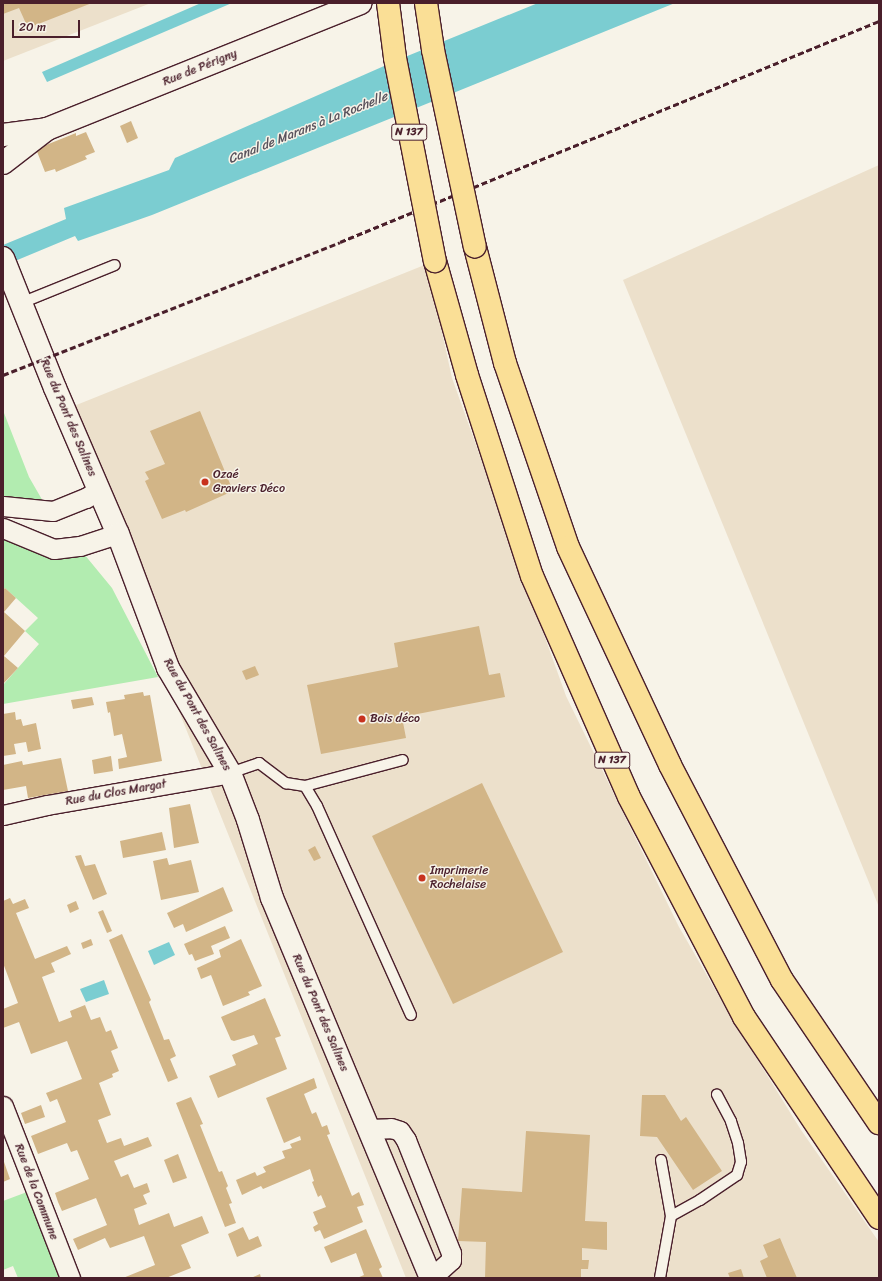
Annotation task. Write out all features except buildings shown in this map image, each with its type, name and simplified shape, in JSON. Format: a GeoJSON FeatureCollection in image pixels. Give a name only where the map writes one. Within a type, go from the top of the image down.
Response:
{"type":"FeatureCollection","features":[{"type":"Feature","properties":{"kind":"highway","name":"N 137"},"geometry":{"type":"LineString","coordinates":[[388,3],[394,58],[435,261],[467,375],[532,576],[629,797],[744,1018],[879,1218]]}},
{"type":"Feature","properties":{"kind":"highway"},"geometry":{"type":"LineString","coordinates":[[426,3],[433,50],[475,246],[505,363],[568,548],[670,764],[782,980],[879,1123]]}},
{"type":"Feature","properties":{"kind":"street","name":"Rue de Périgny"},"geometry":{"type":"LineString","coordinates":[[3,135],[47,129],[357,5]]}},
{"type":"Feature","properties":{"kind":"street","name":"Rue de Périgny"},"geometry":{"type":"LineString","coordinates":[[3,163],[47,129]]}},
{"type":"Feature","properties":{"kind":"street","name":"Rue du Pont des Salines"},"geometry":{"type":"LineString","coordinates":[[6,265],[98,490],[118,534],[168,668],[230,773],[248,820],[272,898],[368,1129],[431,1278],[451,1260],[451,1253],[406,1140],[400,1130],[391,1128],[368,1129]]}},
{"type":"Feature","properties":{"kind":"street"},"geometry":{"type":"LineString","coordinates":[[3,506],[53,511],[86,498],[98,490]]}},
{"type":"Feature","properties":{"kind":"street"},"geometry":{"type":"LineString","coordinates":[[3,528],[54,549],[80,546],[118,534]]}},
{"type":"Feature","properties":{"kind":"street","name":"Rue du Clos Margat"},"geometry":{"type":"LineString","coordinates":[[3,816],[47,805],[230,773]]}},
{"type":"Feature","properties":{"kind":"street","name":"Rue de la Commune"},"geometry":{"type":"LineString","coordinates":[[3,1106],[70,1278]]}},
{"type":"Feature","properties":{"kind":"lane"},"geometry":{"type":"LineString","coordinates":[[22,303],[115,265]]}},
{"type":"Feature","properties":{"kind":"lane"},"geometry":{"type":"LineString","coordinates":[[230,773],[259,763],[286,783],[305,786],[403,760]]}},
{"type":"Feature","properties":{"kind":"lane"},"geometry":{"type":"LineString","coordinates":[[305,786],[317,806],[411,1015]]}},
{"type":"Feature","properties":{"kind":"lane"},"geometry":{"type":"LineString","coordinates":[[671,1216],[700,1200],[737,1175],[741,1162],[738,1143],[731,1121],[717,1095]]}},
{"type":"Feature","properties":{"kind":"lane"},"geometry":{"type":"LineString","coordinates":[[660,1278],[671,1216],[661,1160]]}},
{"type":"Feature","properties":{"kind":"shaded area"},"geometry":{"type":"Polygon","coordinates":[[[3,3],[151,3],[3,61],[3,3]]]}},
{"type":"Feature","properties":{"kind":"shaded area"},"geometry":{"type":"Polygon","coordinates":[[[879,165],[879,907],[623,280],[879,165]]]}},
{"type":"Feature","properties":{"kind":"shaded area"},"geometry":{"type":"Polygon","coordinates":[[[427,264],[452,378],[566,696],[679,927],[731,1017],[801,1130],[879,1242],[879,1278],[406,1278],[59,412],[427,264]]]}},
{"type":"Feature","properties":{"kind":"green space"},"geometry":{"type":"Polygon","coordinates":[[[4,413],[29,477],[44,503],[3,506],[4,413]]]}},
{"type":"Feature","properties":{"kind":"green space"},"geometry":{"type":"Polygon","coordinates":[[[3,528],[84,554],[112,588],[158,677],[3,704],[3,685],[39,644],[25,631],[38,618],[5,588],[3,590],[3,528]]]}},
{"type":"Feature","properties":{"kind":"green space"},"geometry":{"type":"Polygon","coordinates":[[[35,1189],[70,1278],[18,1278],[13,1266],[3,1270],[3,1201],[35,1189]]]}},
{"type":"Feature","properties":{"kind":"water"},"geometry":{"type":"Polygon","coordinates":[[[201,3],[232,3],[47,82],[42,72],[201,3]]]}},
{"type":"Feature","properties":{"kind":"water","name":"Canal de Marans à La Rochelle"},"geometry":{"type":"Polygon","coordinates":[[[538,3],[675,3],[152,215],[78,241],[75,236],[3,266],[3,245],[66,219],[64,208],[169,170],[175,158],[400,59],[538,3]]]}},
{"type":"Feature","properties":{"kind":"water"},"geometry":{"type":"Polygon","coordinates":[[[169,942],[175,955],[154,965],[148,951],[169,942]]]}},
{"type":"Feature","properties":{"kind":"water"},"geometry":{"type":"Polygon","coordinates":[[[104,980],[109,994],[86,1002],[80,989],[104,980]]]}},
{"type":"Feature","properties":{"kind":"railway"},"geometry":{"type":"LineString","coordinates":[[3,375],[340,242],[879,21]]}},
{"type":"Feature","properties":{"kind":"place","name":"Ozaé Graviers Déco"},"geometry":{"type":"Point","coordinates":[205,482]}},
{"type":"Feature","properties":{"kind":"place","name":"Bois déco"},"geometry":{"type":"Point","coordinates":[362,719]}},
{"type":"Feature","properties":{"kind":"place","name":"Imprimerie Rochelaise"},"geometry":{"type":"Point","coordinates":[422,878]}}]}
